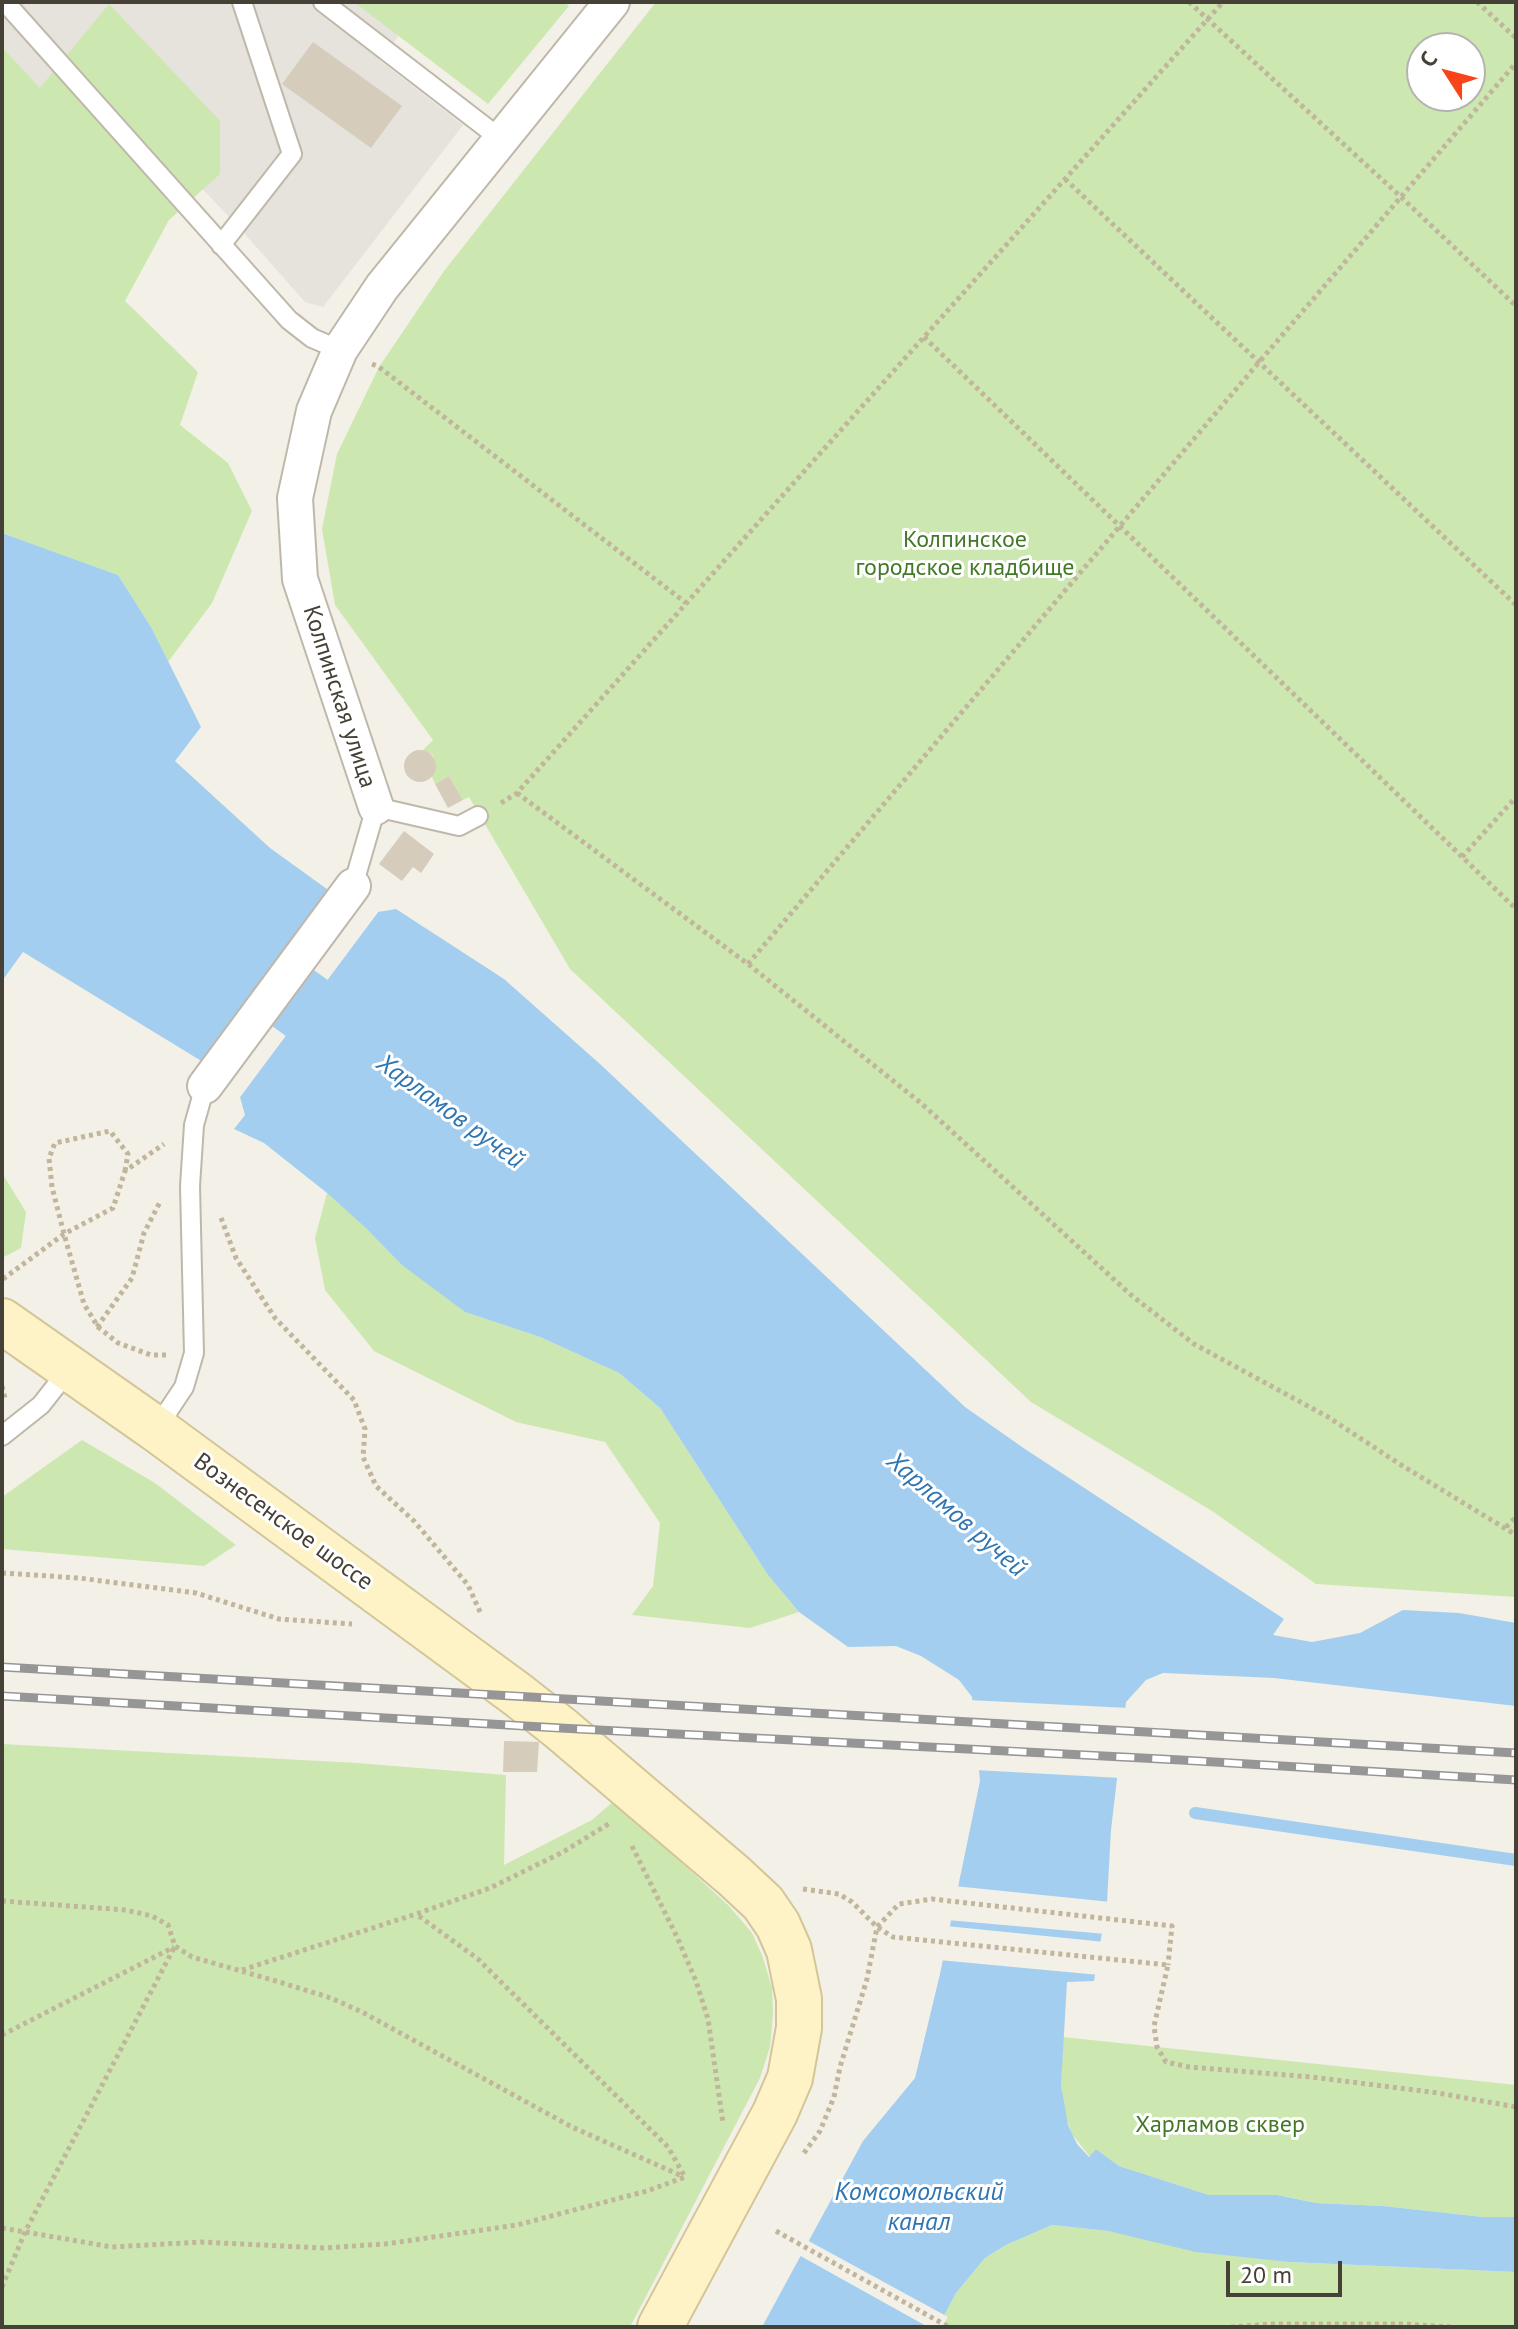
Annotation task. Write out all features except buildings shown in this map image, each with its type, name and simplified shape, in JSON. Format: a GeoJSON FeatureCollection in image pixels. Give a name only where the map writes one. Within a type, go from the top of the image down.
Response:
{"type":"FeatureCollection","features":[{"type":"Feature","properties":{"kind":"street","name":"Колпинская улица"},"geometry":{"type":"LineString","coordinates":[[376,807],[300,579],[295,498],[314,411],[340,350],[382,287],[612,2]]}},
{"type":"Feature","properties":{"kind":"street","name":"Колпинская улица"},"geometry":{"type":"LineString","coordinates":[[205,1086],[353,886]]}},
{"type":"Feature","properties":{"kind":"street","name":"Вознесенское шоссе"},"geometry":{"type":"LineString","coordinates":[[2,1321],[156,1429],[560,1728],[734,1876],[763,1903],[778,1925],[796,1974],[799,1999],[799,2028],[790,2078],[775,2113],[660,2327]]}},
{"type":"Feature","properties":{"kind":"lane"},"geometry":{"type":"LineString","coordinates":[[5,2],[289,320],[312,338],[340,350]]}},
{"type":"Feature","properties":{"kind":"lane"},"geometry":{"type":"LineString","coordinates":[[221,245],[292,154],[242,2]]}},
{"type":"Feature","properties":{"kind":"lane"},"geometry":{"type":"LineString","coordinates":[[323,2],[502,140]]}},
{"type":"Feature","properties":{"kind":"lane"},"geometry":{"type":"LineString","coordinates":[[376,807],[459,826],[478,816]]}},
{"type":"Feature","properties":{"kind":"lane","name":"Колпинская улица"},"geometry":{"type":"LineString","coordinates":[[353,886],[376,807]]}},
{"type":"Feature","properties":{"kind":"lane","name":"Колпинская улица"},"geometry":{"type":"LineString","coordinates":[[156,1429],[184,1387],[194,1353],[190,1186],[194,1125],[205,1086]]}},
{"type":"Feature","properties":{"kind":"lane"},"geometry":{"type":"LineString","coordinates":[[2,1436],[41,1405],[70,1368]]}},
{"type":"Feature","properties":{"kind":"path"},"geometry":{"type":"LineString","coordinates":[[1189,2],[1516,306]]}},
{"type":"Feature","properties":{"kind":"path"},"geometry":{"type":"LineString","coordinates":[[478,816],[517,793],[1223,2]]}},
{"type":"Feature","properties":{"kind":"path"},"geometry":{"type":"LineString","coordinates":[[1477,2],[1516,38]]}},
{"type":"Feature","properties":{"kind":"path"},"geometry":{"type":"LineString","coordinates":[[748,964],[1119,525],[1516,63]]}},
{"type":"Feature","properties":{"kind":"path"},"geometry":{"type":"LineString","coordinates":[[1065,179],[1516,605]]}},
{"type":"Feature","properties":{"kind":"path"},"geometry":{"type":"LineString","coordinates":[[924,337],[1516,909]]}},
{"type":"Feature","properties":{"kind":"path"},"geometry":{"type":"LineString","coordinates":[[340,350],[379,367],[686,603]]}},
{"type":"Feature","properties":{"kind":"path"},"geometry":{"type":"LineString","coordinates":[[517,793],[748,964],[922,1104],[1131,1295],[1194,1344],[1328,1417],[1516,1535]]}},
{"type":"Feature","properties":{"kind":"path"},"geometry":{"type":"LineString","coordinates":[[1462,857],[1516,797]]}},
{"type":"Feature","properties":{"kind":"path"},"geometry":{"type":"LineString","coordinates":[[125,1171],[194,1125]]}},
{"type":"Feature","properties":{"kind":"path"},"geometry":{"type":"LineString","coordinates":[[2,1280],[64,1234],[113,1208],[128,1154],[110,1131],[55,1143],[49,1158],[52,1187],[64,1234],[84,1304],[98,1327],[118,1343],[151,1355],[194,1353]]}},
{"type":"Feature","properties":{"kind":"path"},"geometry":{"type":"LineString","coordinates":[[70,1368],[132,1278],[144,1233],[163,1195]]}},
{"type":"Feature","properties":{"kind":"path"},"geometry":{"type":"LineString","coordinates":[[221,1217],[236,1258],[275,1318],[354,1400],[365,1429],[363,1457],[376,1486],[414,1521],[468,1585],[499,1644],[486,1672]]}},
{"type":"Feature","properties":{"kind":"path"},"geometry":{"type":"LineString","coordinates":[[1506,1527],[1516,1517]]}},
{"type":"Feature","properties":{"kind":"path"},"geometry":{"type":"LineString","coordinates":[[2,1573],[79,1578],[196,1593],[279,1619],[356,1625]]}},
{"type":"Feature","properties":{"kind":"path"},"geometry":{"type":"LineString","coordinates":[[239,1971],[416,1914],[502,1882],[563,1852],[618,1818]]}},
{"type":"Feature","properties":{"kind":"path"},"geometry":{"type":"LineString","coordinates":[[631,1845],[696,1981],[708,2019],[724,2127]]}},
{"type":"Feature","properties":{"kind":"path"},"geometry":{"type":"LineString","coordinates":[[790,1888],[839,1894],[893,1937],[1168,1965]]}},
{"type":"Feature","properties":{"kind":"path"},"geometry":{"type":"LineString","coordinates":[[797,2162],[820,2131],[834,2097],[867,1979],[877,1927],[899,1904],[932,1899],[1172,1926],[1168,1965],[1154,2026],[1157,2047],[1166,2062],[1438,2093],[1516,2107]]}},
{"type":"Feature","properties":{"kind":"path"},"geometry":{"type":"LineString","coordinates":[[2,1901],[126,1910],[152,1916],[168,1925],[175,1946],[192,1957],[331,1998],[572,2127],[695,2182]]}},
{"type":"Feature","properties":{"kind":"path"},"geometry":{"type":"LineString","coordinates":[[416,1914],[478,1959],[668,2147],[685,2177]]}},
{"type":"Feature","properties":{"kind":"path"},"geometry":{"type":"LineString","coordinates":[[2,2035],[175,1946]]}},
{"type":"Feature","properties":{"kind":"path"},"geometry":{"type":"LineString","coordinates":[[2,2287],[25,2232],[175,1946]]}},
{"type":"Feature","properties":{"kind":"path"},"geometry":{"type":"LineString","coordinates":[[2,2228],[112,2247],[201,2242],[323,2248],[385,2244],[517,2225],[647,2191],[685,2177]]}},
{"type":"Feature","properties":{"kind":"path"},"geometry":{"type":"LineString","coordinates":[[776,2231],[949,2327]]}},
{"type":"Feature","properties":{"kind":"path"},"geometry":{"type":"LineString","coordinates":[[1231,2327],[1271,2324],[1452,2327]]}},
{"type":"Feature","properties":{"kind":"shaded area"},"geometry":{"type":"Polygon","coordinates":[[[2,2],[426,2],[379,60],[463,125],[323,307],[305,302],[237,225],[71,52],[40,89],[2,47],[2,2]]]}},
{"type":"Feature","properties":{"kind":"green space"},"geometry":{"type":"Polygon","coordinates":[[[354,2],[564,2],[569,6],[488,104],[354,2]]]}},
{"type":"Feature","properties":{"kind":"green space","name":"Колпинское городское кладбище"},"geometry":{"type":"Polygon","coordinates":[[[656,2],[1516,2],[1516,1597],[1316,1584],[1212,1511],[1031,1402],[570,969],[469,797],[463,800],[449,776],[435,784],[432,777],[436,766],[433,755],[423,750],[433,740],[335,605],[322,529],[337,454],[379,367],[444,271],[656,2]]]}},
{"type":"Feature","properties":{"kind":"green space"},"geometry":{"type":"Polygon","coordinates":[[[109,4],[220,121],[220,174],[169,220],[125,301],[198,372],[180,425],[228,463],[252,511],[212,603],[168,662],[151,627],[118,575],[2,533],[2,47],[40,88],[109,4]]]}},
{"type":"Feature","properties":{"kind":"green space"},"geometry":{"type":"Polygon","coordinates":[[[2,1173],[26,1212],[21,1248],[2,1258],[2,1173]]]}},
{"type":"Feature","properties":{"kind":"green space"},"geometry":{"type":"Polygon","coordinates":[[[327,1193],[465,1312],[540,1337],[619,1373],[660,1408],[768,1575],[799,1612],[750,1628],[632,1615],[653,1586],[660,1523],[605,1442],[516,1422],[374,1351],[325,1290],[315,1238],[327,1193]]]}},
{"type":"Feature","properties":{"kind":"green space"},"geometry":{"type":"Polygon","coordinates":[[[82,1440],[155,1483],[236,1545],[204,1566],[2,1549],[2,1497],[82,1440]]]}},
{"type":"Feature","properties":{"kind":"green space"},"geometry":{"type":"Polygon","coordinates":[[[2,1744],[357,1763],[506,1775],[504,1865],[592,1820],[614,1801],[729,1906],[752,1933],[772,1988],[770,2047],[760,2078],[630,2327],[2,2325],[2,1744]]]}},
{"type":"Feature","properties":{"kind":"green space","name":"Харламов сквер"},"geometry":{"type":"Polygon","coordinates":[[[1063,2037],[1516,2085],[1516,2217],[1316,2203],[1277,2195],[1209,2195],[1119,2166],[1096,2149],[1090,2157],[1072,2134],[1064,2113],[1061,2085],[1063,2037]]]}},
{"type":"Feature","properties":{"kind":"green space"},"geometry":{"type":"Polygon","coordinates":[[[1052,2225],[1108,2231],[1289,2262],[1516,2272],[1516,2327],[938,2327],[956,2293],[985,2258],[1052,2225]]]}},
{"type":"Feature","properties":{"kind":"water"},"geometry":{"type":"Polygon","coordinates":[[[2,533],[118,575],[151,627],[201,727],[175,761],[270,848],[331,892],[203,1062],[23,952],[2,981],[2,533]]]}},
{"type":"Feature","properties":{"kind":"water","name":"Комсомольский канал"},"geometry":{"type":"Polygon","coordinates":[[[396,909],[504,979],[600,1064],[965,1407],[1284,1619],[1273,1635],[1312,1642],[1360,1633],[1403,1610],[1459,1613],[1516,1623],[1516,1706],[1274,1678],[1163,1673],[1146,1680],[1126,1702],[1111,1830],[1107,1902],[1094,1981],[1067,1982],[1061,2085],[1068,2125],[1077,2144],[1089,2157],[1096,2149],[1119,2166],[1209,2195],[1277,2195],[1316,2203],[1516,2217],[1516,2272],[1289,2262],[1196,2252],[1108,2231],[1052,2225],[985,2258],[956,2293],[938,2327],[762,2327],[863,2141],[915,2078],[980,1781],[972,1697],[959,1680],[921,1656],[896,1646],[848,1647],[799,1612],[768,1575],[660,1408],[619,1373],[540,1337],[465,1312],[402,1265],[327,1193],[264,1143],[234,1129],[245,1115],[240,1097],[378,912],[396,909]]]}},
{"type":"Feature","properties":{"kind":"pier"},"geometry":{"type":"Polygon","coordinates":[[[375,909],[378,912],[240,1097],[237,1094],[375,909]]]}},
{"type":"Feature","properties":{"kind":"pier"},"geometry":{"type":"Polygon","coordinates":[[[968,1700],[1129,1708],[1121,1778],[975,1770],[968,1700]]]}},
{"type":"Feature","properties":{"kind":"pier"},"geometry":{"type":"Polygon","coordinates":[[[954,1886],[1111,1902],[1106,1934],[947,1920],[954,1886]]]}},
{"type":"Feature","properties":{"kind":"pier"},"geometry":{"type":"Polygon","coordinates":[[[946,1926],[1105,1942],[1099,1975],[939,1960],[946,1926]]]}},
{"type":"Feature","properties":{"kind":"pier"},"geometry":{"type":"Polygon","coordinates":[[[805,2239],[948,2317],[942,2327],[928,2327],[797,2254],[805,2239]]]}},
{"type":"Feature","properties":{"kind":"waterway","name":"Харламов ручей"},"geometry":{"type":"LineString","coordinates":[[213,940],[384,1064]]}},
{"type":"Feature","properties":{"kind":"waterway"},"geometry":{"type":"LineString","coordinates":[[1195,1813],[1516,1860]]}},
{"type":"Feature","properties":{"kind":"railway"},"geometry":{"type":"LineString","coordinates":[[2,1667],[1516,1753]]}},
{"type":"Feature","properties":{"kind":"railway"},"geometry":{"type":"LineString","coordinates":[[2,1696],[1516,1780]]}}]}
